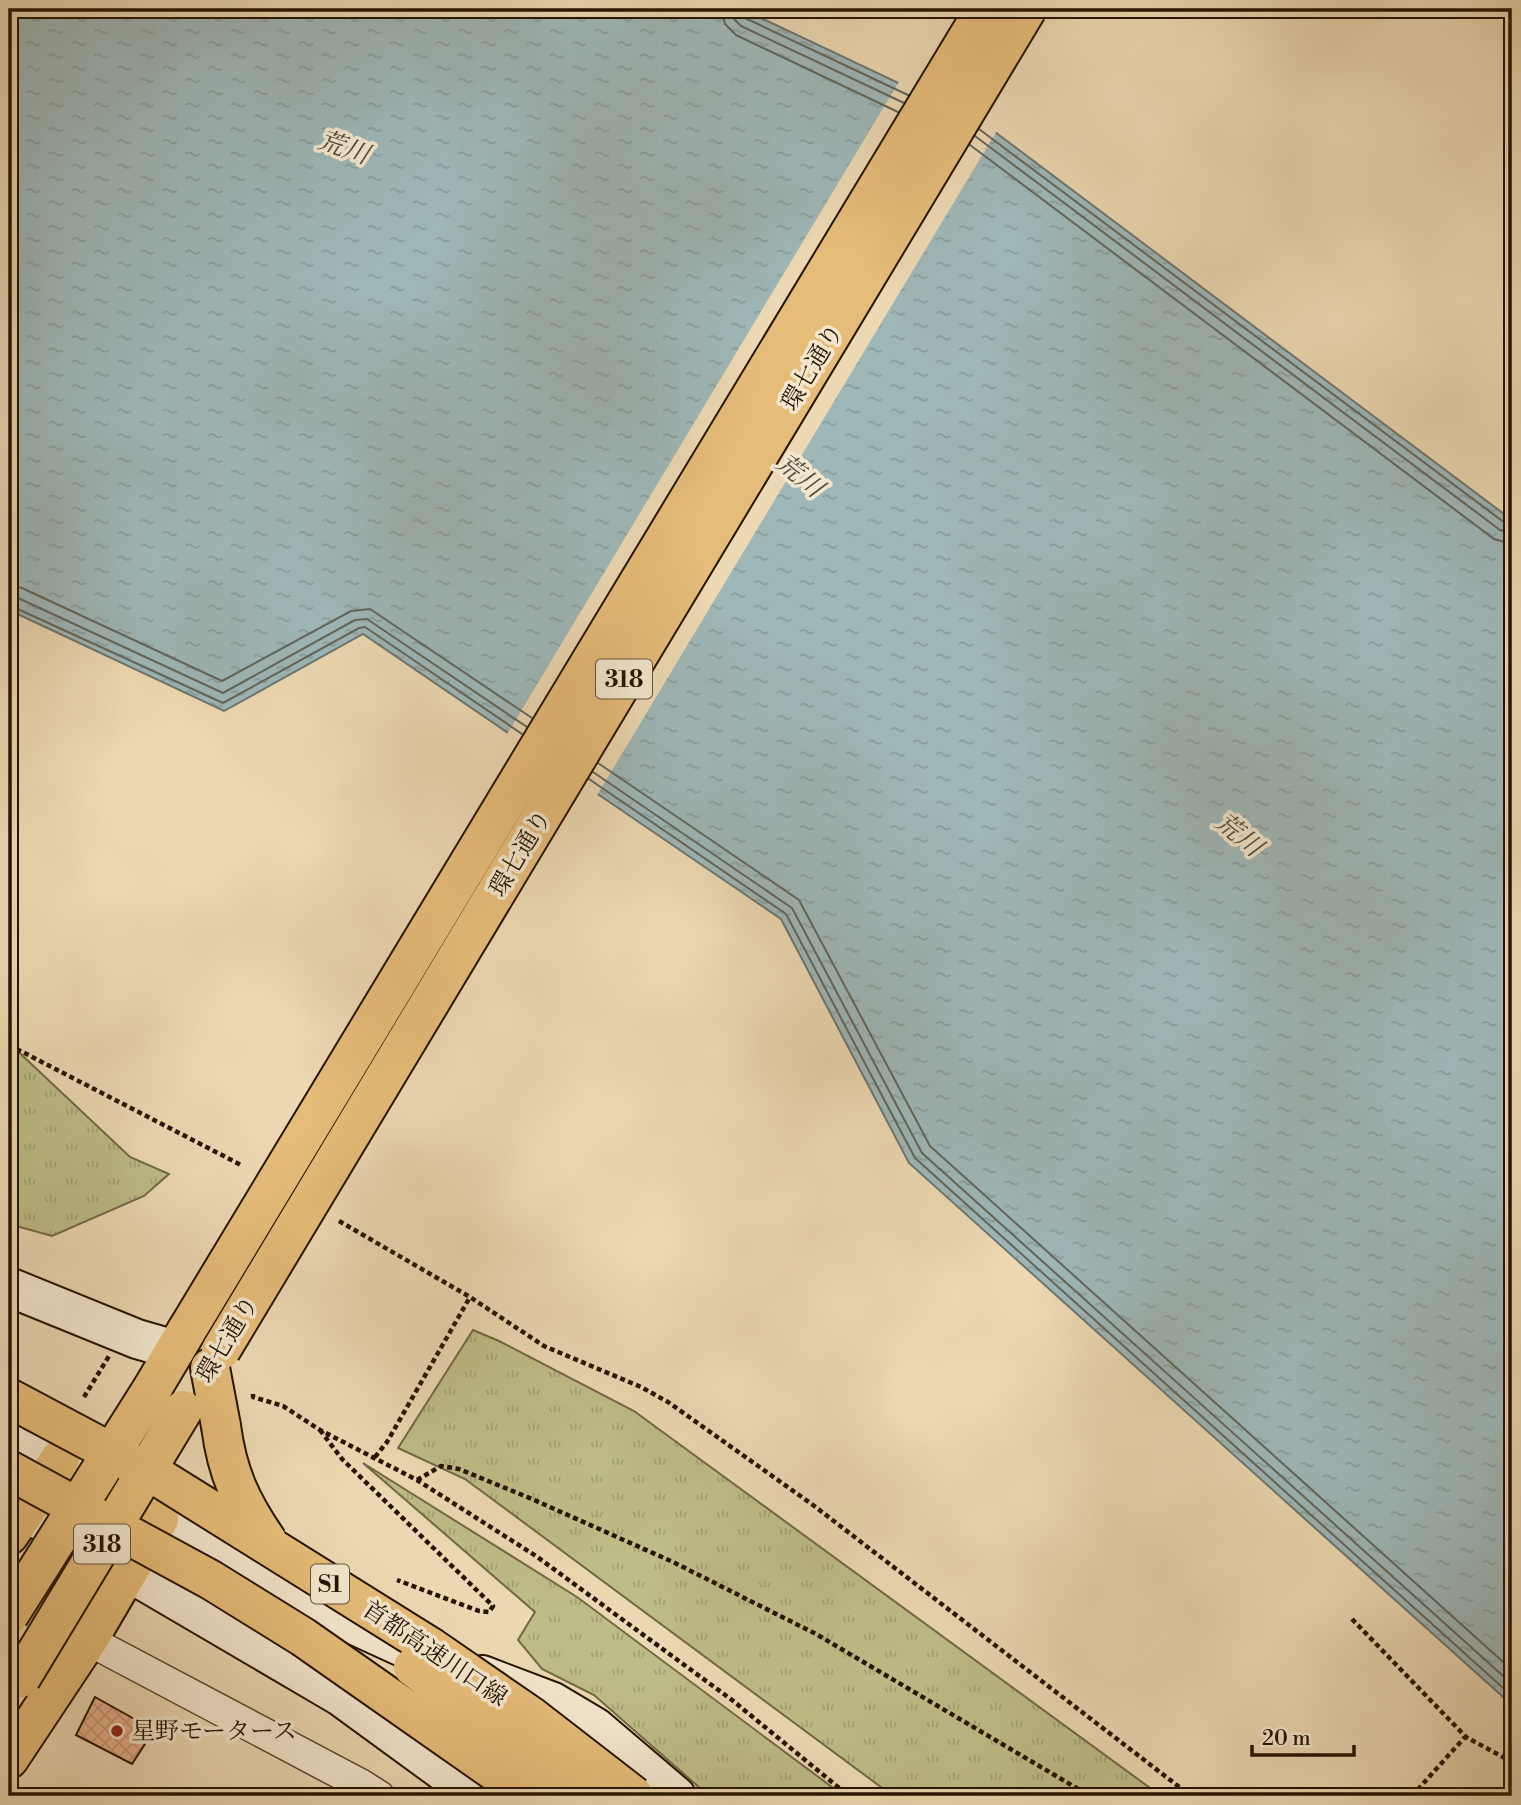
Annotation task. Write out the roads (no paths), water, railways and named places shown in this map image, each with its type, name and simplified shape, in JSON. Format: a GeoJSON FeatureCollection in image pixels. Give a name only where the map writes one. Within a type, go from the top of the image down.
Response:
{"type":"FeatureCollection","features":[{"type":"Feature","properties":{"kind":"main road","name":"環七通り"},"geometry":{"type":"LineString","coordinates":[[9,1615],[152,1389],[985,9]]}},
{"type":"Feature","properties":{"kind":"main road","name":"環七通り"},"geometry":{"type":"LineString","coordinates":[[15,1687],[216,1359],[1027,9]]}},
{"type":"Feature","properties":{"kind":"main road"},"geometry":{"type":"LineString","coordinates":[[216,1359],[224,1453],[232,1481],[255,1524],[285,1568],[317,1597],[586,1796]]}},
{"type":"Feature","properties":{"kind":"main road","name":"首都高速川口線"},"geometry":{"type":"LineString","coordinates":[[9,1398],[163,1480],[429,1646],[532,1717],[634,1796]]}},
{"type":"Feature","properties":{"kind":"main road"},"geometry":{"type":"LineString","coordinates":[[14,1516],[60,1459]]}},
{"type":"Feature","properties":{"kind":"main road","name":"S1"},"geometry":{"type":"LineString","coordinates":[[9,1470],[211,1580],[303,1637],[530,1796]]}},
{"type":"Feature","properties":{"kind":"main road","name":"318"},"geometry":{"type":"LineString","coordinates":[[9,1759],[88,1640],[159,1519]]}},
{"type":"Feature","properties":{"kind":"main road"},"geometry":{"type":"LineString","coordinates":[[419,1655],[610,1796]]}},
{"type":"Feature","properties":{"kind":"street"},"geometry":{"type":"LineString","coordinates":[[9,1287],[137,1339],[181,1340]]}},
{"type":"Feature","properties":{"kind":"street"},"geometry":{"type":"LineString","coordinates":[[9,1431],[304,1602],[419,1655],[553,1702],[595,1727],[676,1796]]}},
{"type":"Feature","properties":{"kind":"street"},"geometry":{"type":"LineString","coordinates":[[14,1516],[127,1572],[341,1696],[477,1796]]}},
{"type":"Feature","properties":{"kind":"street"},"geometry":{"type":"LineString","coordinates":[[88,1640],[379,1796]]}},
{"type":"Feature","properties":{"kind":"water","name":"荒川"},"geometry":{"type":"Polygon","coordinates":[[[9,9],[742,9],[983,123],[1512,520],[1512,1705],[909,1163],[781,919],[363,634],[224,711],[9,610],[9,9]]]}},
{"type":"Feature","properties":{"kind":"place","name":"星野モータース"},"geometry":{"type":"Point","coordinates":[117,1731]}}]}
